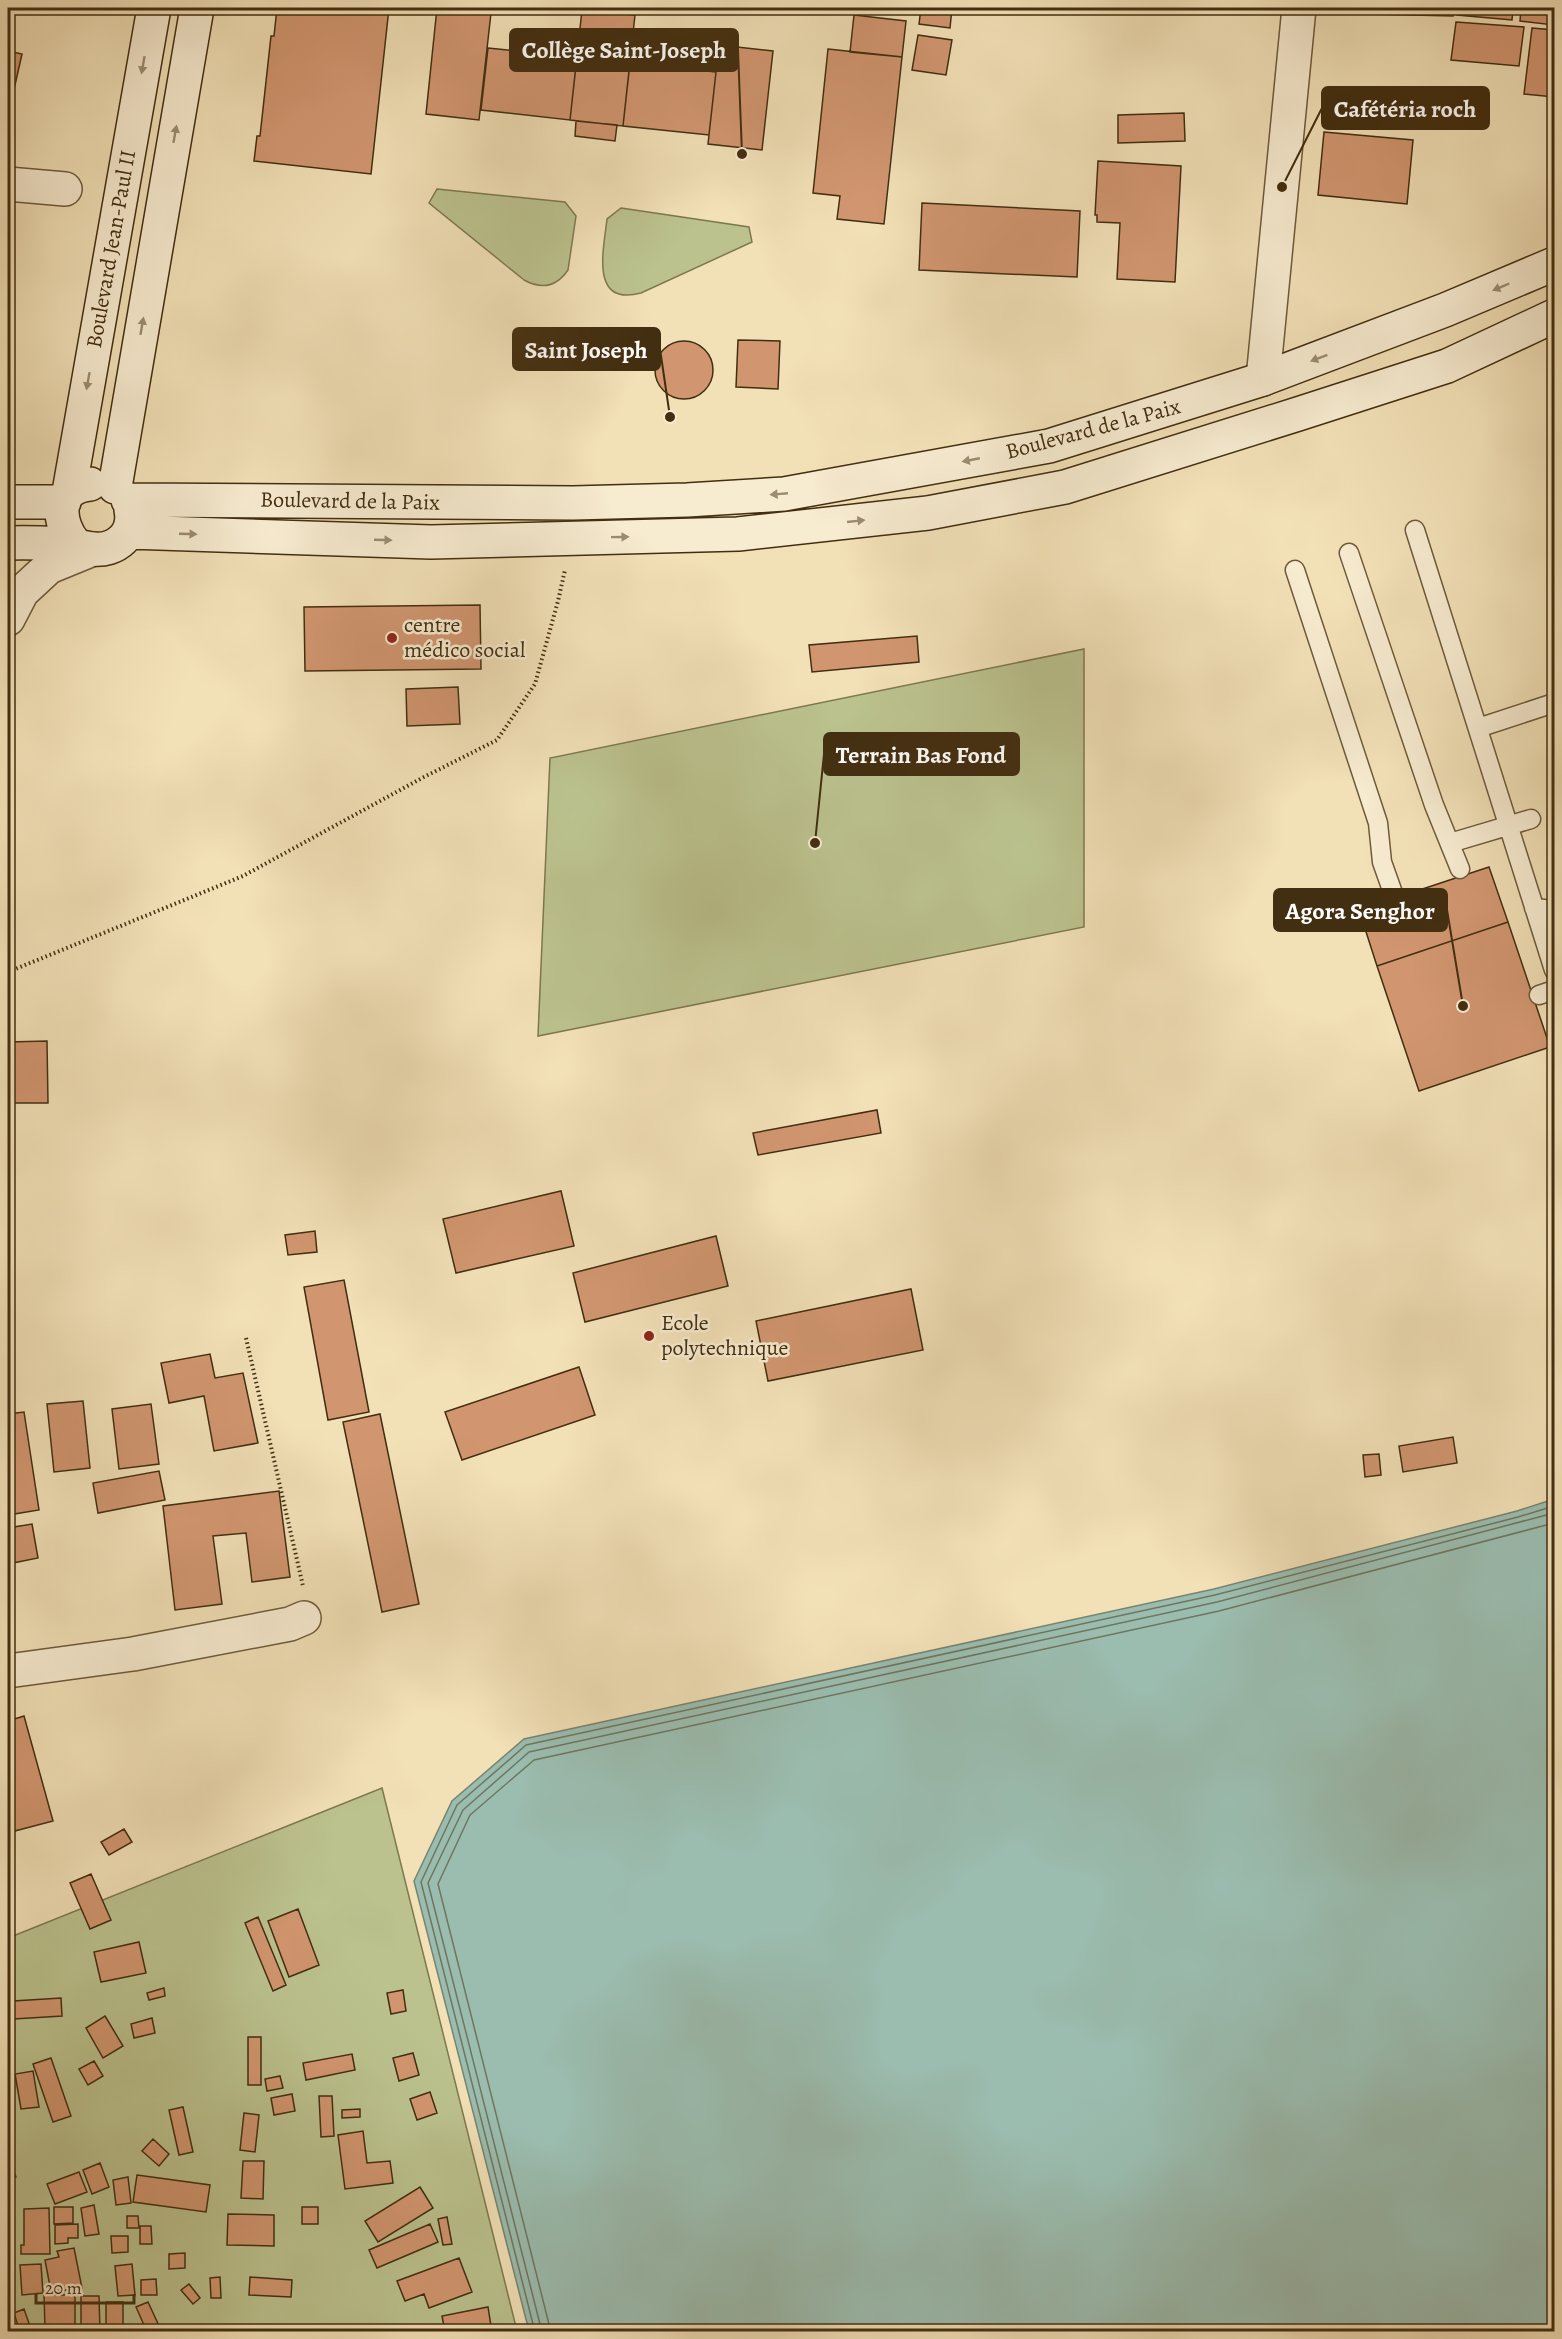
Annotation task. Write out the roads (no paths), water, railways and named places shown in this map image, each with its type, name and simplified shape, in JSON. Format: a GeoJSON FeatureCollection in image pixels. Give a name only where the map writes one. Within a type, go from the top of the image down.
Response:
{"type":"FeatureCollection","features":[{"type":"Feature","properties":{"kind":"main road","name":"Boulevard Jean-Paul II"},"geometry":{"type":"LineString","coordinates":[[66,497],[154,8]]}},
{"type":"Feature","properties":{"kind":"main road","name":"Boulevard Jean-Paul II"},"geometry":{"type":"LineString","coordinates":[[122,494],[197,8]]}},
{"type":"Feature","properties":{"kind":"main road"},"geometry":{"type":"LineString","coordinates":[[1263,379],[1299,8]]}},
{"type":"Feature","properties":{"kind":"main road"},"geometry":{"type":"LineString","coordinates":[[8,184],[65,189]]}},
{"type":"Feature","properties":{"kind":"main road","name":"Boulevard de la Paix"},"geometry":{"type":"LineString","coordinates":[[129,532],[431,542],[572,521],[687,500],[784,494],[1048,446],[1263,379],[1444,310],[1554,264]]}},
{"type":"Feature","properties":{"kind":"main road","name":"Boulevard de la Paix"},"geometry":{"type":"LineString","coordinates":[[122,494],[572,521],[738,534],[928,513],[1065,487],[1447,366],[1554,316]]}},
{"type":"Feature","properties":{"kind":"main road"},"geometry":{"type":"LineString","coordinates":[[8,502],[66,497],[87,483],[122,494],[133,518],[129,532],[113,547],[8,543]]}},
{"type":"Feature","properties":{"kind":"main road"},"geometry":{"type":"LineString","coordinates":[[66,497],[62,514],[63,527],[84,547]]}},
{"type":"Feature","properties":{"kind":"main road"},"geometry":{"type":"LineString","coordinates":[[8,620],[22,591],[49,567],[84,547]]}},
{"type":"Feature","properties":{"kind":"main road"},"geometry":{"type":"LineString","coordinates":[[8,1671],[133,1654],[290,1624],[304,1618]]}},
{"type":"Feature","properties":{"kind":"lane"},"geometry":{"type":"LineString","coordinates":[[1415,530],[1554,970]]}},
{"type":"Feature","properties":{"kind":"lane"},"geometry":{"type":"LineString","coordinates":[[1349,553],[1434,805],[1460,869]]}},
{"type":"Feature","properties":{"kind":"lane"},"geometry":{"type":"LineString","coordinates":[[1295,570],[1378,823],[1382,862],[1393,892]]}},
{"type":"Feature","properties":{"kind":"lane"},"geometry":{"type":"LineString","coordinates":[[1478,728],[1554,703]]}},
{"type":"Feature","properties":{"kind":"lane"},"geometry":{"type":"LineString","coordinates":[[1450,843],[1531,819]]}},
{"type":"Feature","properties":{"kind":"lane"},"geometry":{"type":"LineString","coordinates":[[1534,908],[1554,910]]}},
{"type":"Feature","properties":{"kind":"water"},"geometry":{"type":"Polygon","coordinates":[[[1554,1499],[1554,2331],[529,2331],[414,1881],[452,1801],[524,1739],[1214,1589],[1517,1511],[1554,1499]]]}},
{"type":"Feature","properties":{"kind":"place","name":"Collège Saint-Joseph"},"geometry":{"type":"Point","coordinates":[742,154]}},
{"type":"Feature","properties":{"kind":"place","name":"Cafétéria roch"},"geometry":{"type":"Point","coordinates":[1282,187]}},
{"type":"Feature","properties":{"kind":"place","name":"Saint Joseph"},"geometry":{"type":"Point","coordinates":[670,417]}},
{"type":"Feature","properties":{"kind":"place","name":"centre médico social"},"geometry":{"type":"Point","coordinates":[392,638]}},
{"type":"Feature","properties":{"kind":"place","name":"Terrain Bas Fond"},"geometry":{"type":"Point","coordinates":[815,843]}},
{"type":"Feature","properties":{"kind":"place","name":"Agora Senghor"},"geometry":{"type":"Point","coordinates":[1463,1006]}},
{"type":"Feature","properties":{"kind":"place","name":"Ecole polytechnique"},"geometry":{"type":"Point","coordinates":[649,1336]}}]}
